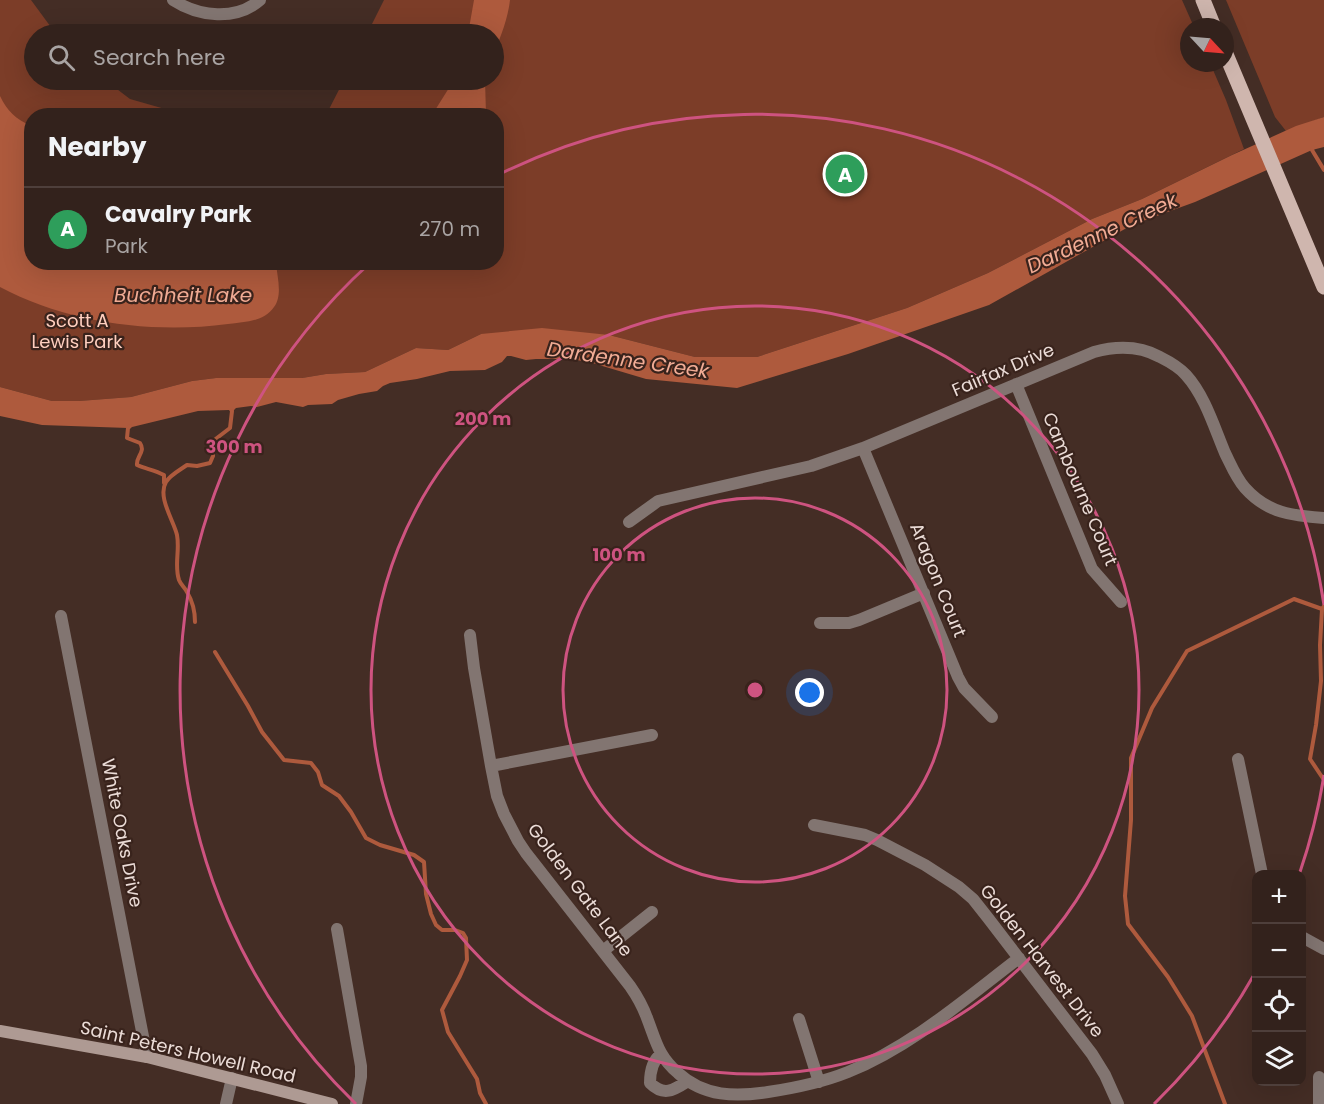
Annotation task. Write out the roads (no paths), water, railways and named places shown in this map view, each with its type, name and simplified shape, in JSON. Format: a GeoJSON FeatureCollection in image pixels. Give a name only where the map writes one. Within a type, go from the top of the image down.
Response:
{"type":"FeatureCollection","features":[{"type":"Feature","properties":{"kind":"main road"},"geometry":{"type":"LineString","coordinates":[[1203,0],[1211,18]]}},
{"type":"Feature","properties":{"kind":"main road"},"geometry":{"type":"LineString","coordinates":[[1234,72],[1324,287]]}},
{"type":"Feature","properties":{"kind":"main road","name":"Saint Peters Howell Road"},"geometry":{"type":"LineString","coordinates":[[0,1031],[147,1057],[332,1104]]}},
{"type":"Feature","properties":{"kind":"street"},"geometry":{"type":"LineString","coordinates":[[172,0],[183,7],[219,15],[250,9],[260,0]]}},
{"type":"Feature","properties":{"kind":"street","name":"Fairfax Drive"},"geometry":{"type":"LineString","coordinates":[[629,522],[658,501],[811,466],[863,448],[1094,352],[1119,348],[1137,349],[1155,354],[1172,363],[1186,375],[1196,388],[1236,475],[1245,488],[1267,506],[1281,512],[1296,516],[1324,518]]}},
{"type":"Feature","properties":{"kind":"street","name":"Cambourne Court"},"geometry":{"type":"LineString","coordinates":[[1016,384],[1092,569],[1120,602]]}},
{"type":"Feature","properties":{"kind":"street","name":"Aragon Court"},"geometry":{"type":"LineString","coordinates":[[863,448],[958,677],[964,688],[992,717]]}},
{"type":"Feature","properties":{"kind":"street"},"geometry":{"type":"LineString","coordinates":[[820,623],[859,620],[924,593]]}},
{"type":"Feature","properties":{"kind":"street","name":"White Oaks Drive"},"geometry":{"type":"LineString","coordinates":[[61,616],[147,1057]]}},
{"type":"Feature","properties":{"kind":"street","name":"Golden Gate Lane"},"geometry":{"type":"LineString","coordinates":[[470,635],[490,766],[497,796],[511,830],[638,998],[661,1054],[677,1073],[688,1081],[717,1094],[756,1099],[848,1072],[900,1045],[1019,958]]}},
{"type":"Feature","properties":{"kind":"street"},"geometry":{"type":"LineString","coordinates":[[490,766],[652,735]]}},
{"type":"Feature","properties":{"kind":"street"},"geometry":{"type":"LineString","coordinates":[[1238,759],[1261,870]]}},
{"type":"Feature","properties":{"kind":"street","name":"Golden Harvest Drive"},"geometry":{"type":"LineString","coordinates":[[814,825],[865,835],[877,840],[942,876],[973,899],[1092,1054],[1106,1075],[1118,1104]]}},
{"type":"Feature","properties":{"kind":"street"},"geometry":{"type":"LineString","coordinates":[[603,951],[652,912]]}},
{"type":"Feature","properties":{"kind":"street"},"geometry":{"type":"LineString","coordinates":[[338,929],[361,1066],[362,1077],[356,1104]]}},
{"type":"Feature","properties":{"kind":"street"},"geometry":{"type":"LineString","coordinates":[[1306,939],[1324,949]]}},
{"type":"Feature","properties":{"kind":"street"},"geometry":{"type":"LineString","coordinates":[[799,1019],[819,1082]]}},
{"type":"Feature","properties":{"kind":"street"},"geometry":{"type":"LineString","coordinates":[[661,1054],[655,1059],[650,1075],[650,1083],[657,1090],[675,1089],[688,1081]]}},
{"type":"Feature","properties":{"kind":"street"},"geometry":{"type":"LineString","coordinates":[[1319,1077],[1319,1104]]}},
{"type":"Feature","properties":{"kind":"street"},"geometry":{"type":"LineString","coordinates":[[226,1104],[232,1078]]}},
{"type":"Feature","properties":{"kind":"water"},"geometry":{"type":"Polygon","coordinates":[[[474,0],[510,0],[504,27],[504,24],[470,24],[474,0]]]}},
{"type":"Feature","properties":{"kind":"water"},"geometry":{"type":"Polygon","coordinates":[[[448,90],[485,90],[486,108],[436,108],[448,90]]]}},
{"type":"Feature","properties":{"kind":"water","name":"Buchheit Lake"},"geometry":{"type":"Polygon","coordinates":[[[0,96],[12,114],[24,122],[24,270],[277,270],[279,291],[277,302],[265,316],[247,322],[170,328],[111,323],[82,317],[26,299],[0,287],[0,96]]]}},
{"type":"Feature","properties":{"kind":"water","name":"Dardenne Creek"},"geometry":{"type":"Polygon","coordinates":[[[1324,117],[1324,147],[1312,150],[1195,202],[1132,225],[989,305],[848,354],[737,388],[646,379],[589,362],[570,359],[526,360],[507,356],[502,362],[485,370],[450,371],[390,383],[377,391],[338,400],[332,404],[303,407],[276,402],[257,407],[236,408],[231,413],[229,410],[198,411],[128,428],[42,425],[0,416],[0,387],[52,401],[79,401],[131,397],[192,381],[216,378],[302,378],[365,372],[416,348],[448,350],[481,334],[542,328],[609,335],[695,357],[757,357],[907,308],[988,273],[1092,219],[1142,199],[1296,126],[1324,117]]]}},
{"type":"Feature","properties":{"kind":"waterway"},"geometry":{"type":"LineString","coordinates":[[1313,147],[1312,150],[1324,170]]}},
{"type":"Feature","properties":{"kind":"waterway"},"geometry":{"type":"LineString","coordinates":[[195,622],[192,603],[178,574],[177,535],[165,502],[164,488],[170,477],[187,465],[197,466],[210,463],[213,456],[213,441],[230,428],[232,411]]}},
{"type":"Feature","properties":{"kind":"waterway"},"geometry":{"type":"LineString","coordinates":[[130,426],[127,438],[142,446],[137,465],[164,475],[164,483]]}},
{"type":"Feature","properties":{"kind":"waterway"},"geometry":{"type":"LineString","coordinates":[[1225,1104],[1192,1016],[1168,977],[1128,924],[1125,896],[1131,820],[1131,758],[1152,708],[1187,651],[1294,599],[1322,609]]}},
{"type":"Feature","properties":{"kind":"waterway"},"geometry":{"type":"LineString","coordinates":[[1324,606],[1320,645],[1321,681],[1310,759],[1324,780]]}},
{"type":"Feature","properties":{"kind":"waterway"},"geometry":{"type":"LineString","coordinates":[[215,652],[262,732],[284,760],[311,763],[318,772],[322,785],[339,796],[366,838],[380,845],[414,855],[424,862],[426,894],[436,925],[442,930],[455,930],[463,933],[466,938],[467,960],[442,1010],[448,1032],[477,1079],[480,1093],[486,1104]]}},
{"type":"Feature","properties":{"kind":"place","name":"Cavalry Park"},"geometry":{"type":"Point","coordinates":[845,174]}},
{"type":"Feature","properties":{"kind":"park label","name":"Scott A Lewis Park"},"geometry":{"type":"Point","coordinates":[77,331]}}]}
